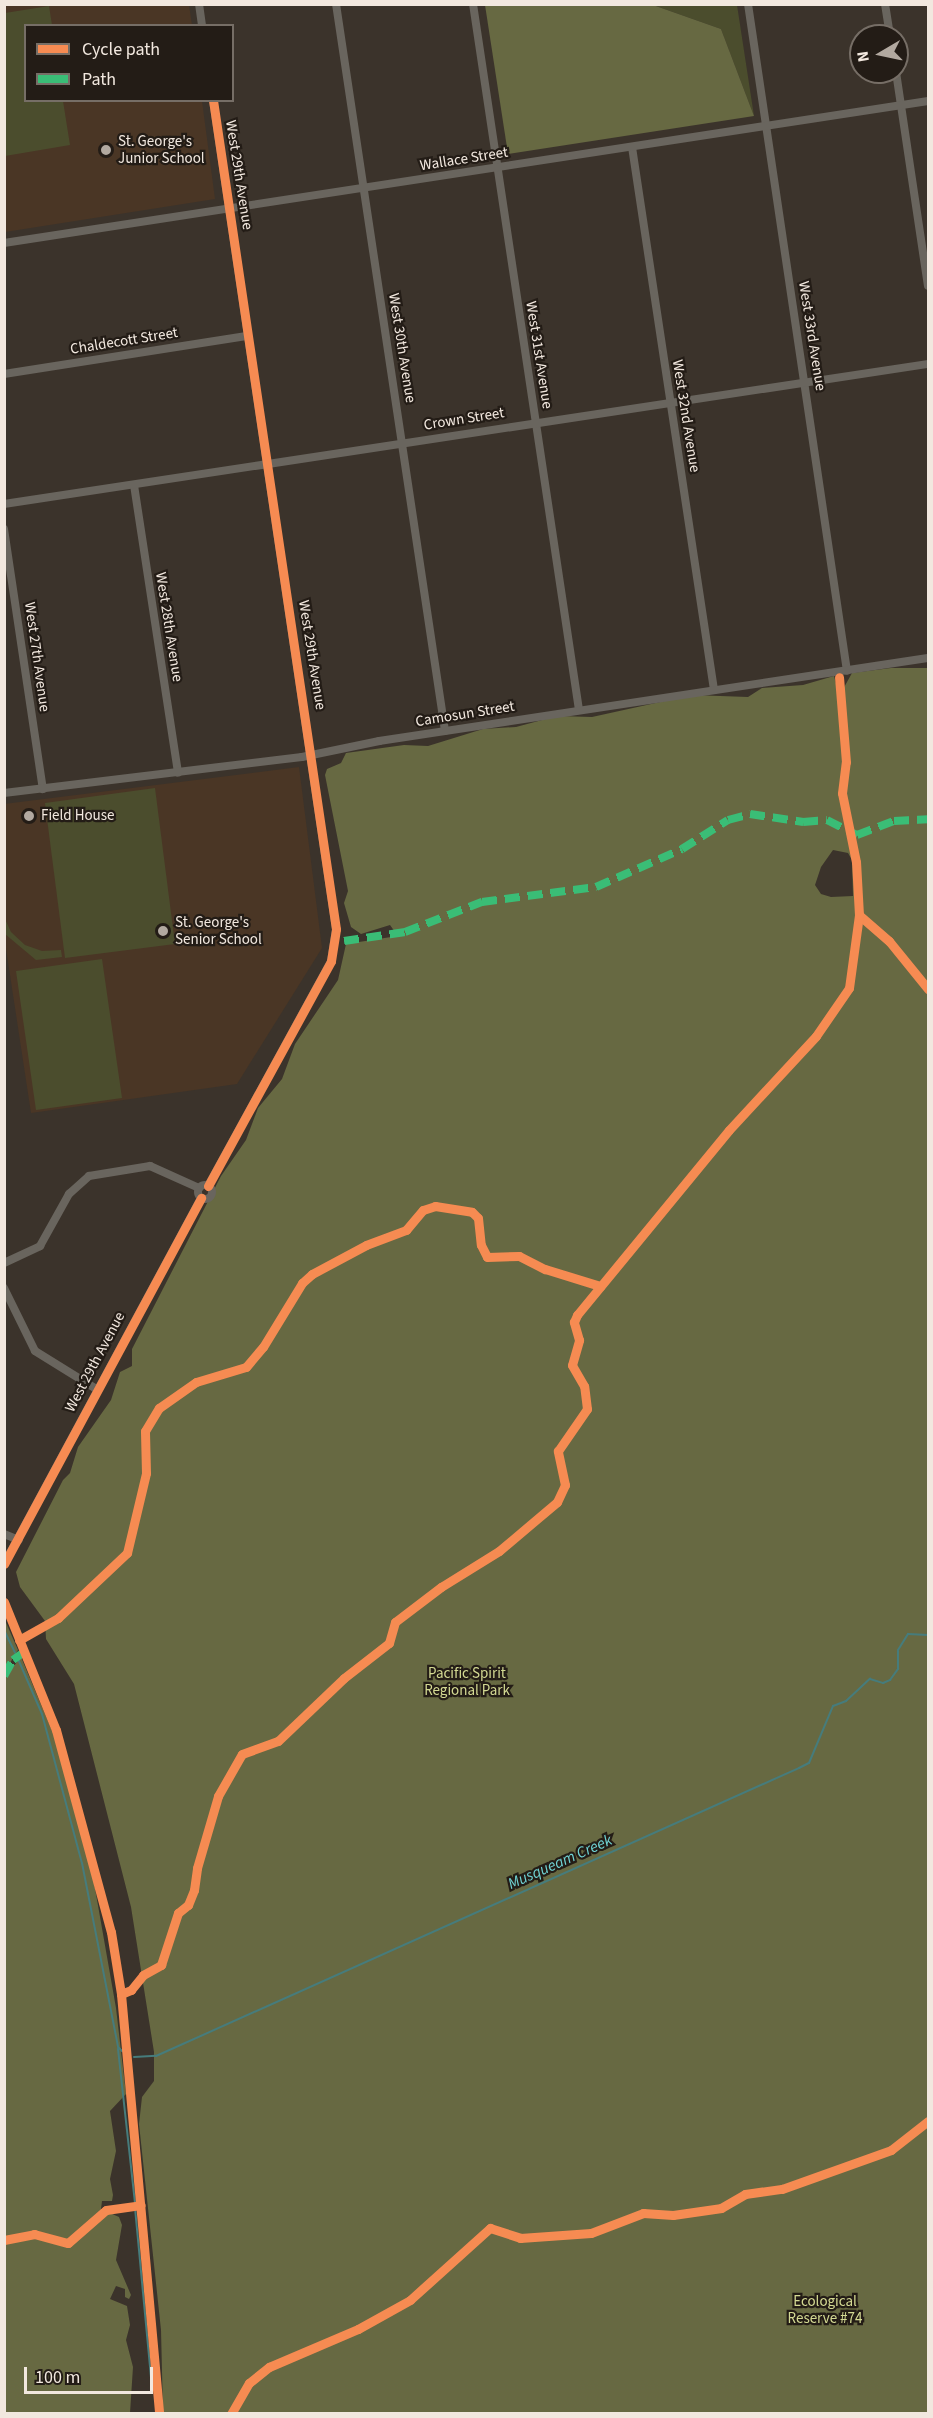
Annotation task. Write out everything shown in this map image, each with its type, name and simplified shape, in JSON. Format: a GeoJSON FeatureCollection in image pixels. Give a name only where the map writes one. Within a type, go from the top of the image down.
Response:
{"type":"FeatureCollection","features":[{"type":"Feature","properties":{"kind":"street"},"geometry":{"type":"LineString","coordinates":[[199,4],[202,24]]}},
{"type":"Feature","properties":{"kind":"street","name":"West 30th Avenue"},"geometry":{"type":"LineString","coordinates":[[336,4],[445,731]]}},
{"type":"Feature","properties":{"kind":"street","name":"West 31st Avenue"},"geometry":{"type":"LineString","coordinates":[[473,4],[579,710]]}},
{"type":"Feature","properties":{"kind":"street","name":"West 33rd Avenue"},"geometry":{"type":"LineString","coordinates":[[748,4],[847,671]]}},
{"type":"Feature","properties":{"kind":"street"},"geometry":{"type":"LineString","coordinates":[[885,4],[888,24]]}},
{"type":"Feature","properties":{"kind":"street"},"geometry":{"type":"LineString","coordinates":[[898,84],[928,286]]}},
{"type":"Feature","properties":{"kind":"street","name":"Wallace Street"},"geometry":{"type":"LineString","coordinates":[[4,243],[928,101]]}},
{"type":"Feature","properties":{"kind":"street","name":"West 29th Avenue"},"geometry":{"type":"LineString","coordinates":[[4,1564],[19,1540],[201,1198],[211,1196],[208,1186],[280,1057],[336,947],[335,918],[312,755],[213,102]]}},
{"type":"Feature","properties":{"kind":"street","name":"West 32nd Avenue"},"geometry":{"type":"LineString","coordinates":[[632,147],[714,690]]}},
{"type":"Feature","properties":{"kind":"street","name":"Chaldecott Street"},"geometry":{"type":"LineString","coordinates":[[4,374],[248,336]]}},
{"type":"Feature","properties":{"kind":"street","name":"Crown Street"},"geometry":{"type":"LineString","coordinates":[[4,504],[928,364]]}},
{"type":"Feature","properties":{"kind":"street","name":"West 28th Avenue"},"geometry":{"type":"LineString","coordinates":[[134,485],[178,773]]}},
{"type":"Feature","properties":{"kind":"street","name":"West 27th Avenue"},"geometry":{"type":"LineString","coordinates":[[4,529],[43,789]]}},
{"type":"Feature","properties":{"kind":"street","name":"Camosun Street"},"geometry":{"type":"LineString","coordinates":[[4,793],[312,755],[445,731],[928,658]]}},
{"type":"Feature","properties":{"kind":"street"},"geometry":{"type":"LineString","coordinates":[[4,1263],[40,1246],[69,1194],[89,1176],[150,1166],[199,1188],[208,1186]]}},
{"type":"Feature","properties":{"kind":"street"},"geometry":{"type":"LineString","coordinates":[[199,1188],[201,1198]]}},
{"type":"Feature","properties":{"kind":"street"},"geometry":{"type":"LineString","coordinates":[[4,1288],[35,1351],[47,1362],[98,1390]]}},
{"type":"Feature","properties":{"kind":"street"},"geometry":{"type":"LineString","coordinates":[[4,1534],[19,1540]]}},
{"type":"Feature","properties":{"kind":"shaded area","name":"St. George's Junior School"},"geometry":{"type":"Polygon","coordinates":[[[5,5],[189,5],[192,24],[24,24],[24,102],[202,102],[215,199],[5,232],[5,5]]]}},
{"type":"Feature","properties":{"kind":"shaded area","name":"St. George's Senior School"},"geometry":{"type":"Polygon","coordinates":[[[299,767],[322,948],[237,1084],[31,1113],[5,942],[4,804],[299,767]]]}},
{"type":"Feature","properties":{"kind":"green space"},"geometry":{"type":"Polygon","coordinates":[[[485,5],[653,5],[721,29],[754,116],[508,154],[485,5]]]}},
{"type":"Feature","properties":{"kind":"green space"},"geometry":{"type":"Polygon","coordinates":[[[653,5],[737,5],[754,116],[721,29],[653,5]]]}},
{"type":"Feature","properties":{"kind":"green space"},"geometry":{"type":"Polygon","coordinates":[[[49,6],[52,24],[24,24],[24,102],[63,102],[70,145],[5,156],[5,13],[49,6]]]}},
{"type":"Feature","properties":{"kind":"green space","name":"Pacific Spirit Regional Park"},"geometry":{"type":"Polygon","coordinates":[[[891,668],[928,668],[928,2413],[163,2413],[161,2330],[139,2124],[142,2097],[154,2081],[154,2052],[131,1907],[74,1684],[46,1639],[45,1621],[20,1587],[16,1572],[63,1480],[70,1473],[78,1447],[111,1400],[120,1372],[132,1366],[132,1349],[221,1176],[246,1140],[258,1108],[282,1079],[295,1044],[338,980],[346,944],[391,937],[395,932],[390,925],[361,934],[351,927],[344,903],[348,891],[325,775],[327,769],[341,763],[346,753],[404,745],[428,746],[483,729],[516,727],[557,716],[592,717],[692,695],[748,697],[762,688],[803,685],[834,676],[838,691],[842,691],[852,673],[891,668]],[[833,850],[821,867],[815,885],[821,894],[831,897],[853,896],[852,860],[848,853],[833,850]]]}},
{"type":"Feature","properties":{"kind":"green space"},"geometry":{"type":"Polygon","coordinates":[[[155,788],[175,944],[65,958],[45,803],[155,788]]]}},
{"type":"Feature","properties":{"kind":"green space"},"geometry":{"type":"Polygon","coordinates":[[[5,919],[11,932],[25,945],[42,951],[61,950],[62,957],[36,960],[5,934],[5,919]]]}},
{"type":"Feature","properties":{"kind":"green space"},"geometry":{"type":"Polygon","coordinates":[[[102,959],[122,1098],[36,1110],[16,971],[102,959]]]}},
{"type":"Feature","properties":{"kind":"green space"},"geometry":{"type":"Polygon","coordinates":[[[4,1618],[18,1650],[5,1671],[4,1671],[4,1618]]]}},
{"type":"Feature","properties":{"kind":"green space"},"geometry":{"type":"Polygon","coordinates":[[[21,1657],[58,1745],[93,1877],[116,2008],[126,2094],[110,2111],[116,2151],[110,2179],[113,2195],[112,2201],[102,2201],[101,2209],[119,2217],[122,2225],[116,2260],[131,2295],[129,2299],[125,2297],[125,2289],[116,2286],[110,2299],[127,2306],[130,2325],[126,2340],[133,2367],[130,2413],[5,2413],[4,1678],[21,1657]]]}},
{"type":"Feature","properties":{"kind":"waterway","name":"Musqueam Creek"},"geometry":{"type":"LineString","coordinates":[[4,1630],[15,1653]]}},
{"type":"Feature","properties":{"kind":"waterway","name":"Musqueam Creek"},"geometry":{"type":"LineString","coordinates":[[134,2057],[156,2056],[809,1763],[833,1706],[846,1701],[870,1679],[883,1683],[890,1680],[898,1669],[898,1650],[908,1634],[928,1635]]}},
{"type":"Feature","properties":{"kind":"waterway","name":"Musqueam Creek"},"geometry":{"type":"LineString","coordinates":[[18,1659],[42,1714],[82,1863],[118,2047],[122,2051]]}},
{"type":"Feature","properties":{"kind":"waterway"},"geometry":{"type":"LineString","coordinates":[[118,2049],[135,2203]]}},
{"type":"Feature","properties":{"kind":"waterway"},"geometry":{"type":"LineString","coordinates":[[135,2208],[152,2388]]}},
{"type":"Feature","properties":{"kind":"marked path"},"geometry":{"type":"LineString","coordinates":[[344,941],[405,932],[482,902],[596,887],[682,849],[728,820],[750,814],[803,822],[827,820],[857,835],[894,821],[928,819]]}},
{"type":"Feature","properties":{"kind":"marked path"},"geometry":{"type":"LineString","coordinates":[[4,1676],[13,1660],[24,1652]]}},
{"type":"Feature","properties":{"kind":"cycle path"},"geometry":{"type":"LineString","coordinates":[[208,1186],[331,961],[336,929],[213,102]]}},
{"type":"Feature","properties":{"kind":"cycle path"},"geometry":{"type":"LineString","coordinates":[[121,1994],[131,1990],[143,1975],[161,1965],[178,1913],[188,1905],[194,1890],[197,1868],[218,1796],[242,1754],[278,1741],[344,1678],[389,1643],[395,1622],[441,1587],[499,1551],[557,1502],[565,1485],[558,1451],[587,1409],[584,1386],[572,1365],[579,1340],[574,1322],[577,1315],[729,1130],[816,1036],[849,988],[859,915],[856,862],[842,793],[846,762],[839,677]]}},
{"type":"Feature","properties":{"kind":"cycle path"},"geometry":{"type":"LineString","coordinates":[[859,915],[889,941],[928,989]]}},
{"type":"Feature","properties":{"kind":"cycle path"},"geometry":{"type":"LineString","coordinates":[[4,1564],[201,1198]]}},
{"type":"Feature","properties":{"kind":"cycle path"},"geometry":{"type":"LineString","coordinates":[[19,1640],[58,1618],[127,1553],[146,1473],[145,1431],[159,1408],[196,1382],[246,1367],[263,1347],[302,1283],[312,1274],[366,1245],[406,1230],[423,1210],[435,1206],[472,1212],[478,1218],[481,1245],[487,1257],[519,1256],[545,1269],[600,1286]]}},
{"type":"Feature","properties":{"kind":"cycle path"},"geometry":{"type":"LineString","coordinates":[[4,1602],[56,1730],[111,1932],[121,1994],[159,2414]]}},
{"type":"Feature","properties":{"kind":"cycle path"},"geometry":{"type":"LineString","coordinates":[[231,2414],[249,2383],[269,2367],[358,2329],[410,2300],[490,2228],[520,2238],[591,2233],[643,2213],[673,2215],[721,2208],[745,2194],[782,2189],[891,2150],[928,2121]]}},
{"type":"Feature","properties":{"kind":"cycle path"},"geometry":{"type":"LineString","coordinates":[[4,2240],[34,2234],[68,2243],[106,2210],[141,2205]]}},
{"type":"Feature","properties":{"kind":"place","name":"St. George's Junior School"},"geometry":{"type":"Point","coordinates":[106,150]}},
{"type":"Feature","properties":{"kind":"place","name":"Field House"},"geometry":{"type":"Point","coordinates":[29,816]}},
{"type":"Feature","properties":{"kind":"place","name":"St. George's Senior School"},"geometry":{"type":"Point","coordinates":[163,931]}},
{"type":"Feature","properties":{"kind":"park label","name":"Ecological Reserve #74"},"geometry":{"type":"Point","coordinates":[825,2310]}}]}
